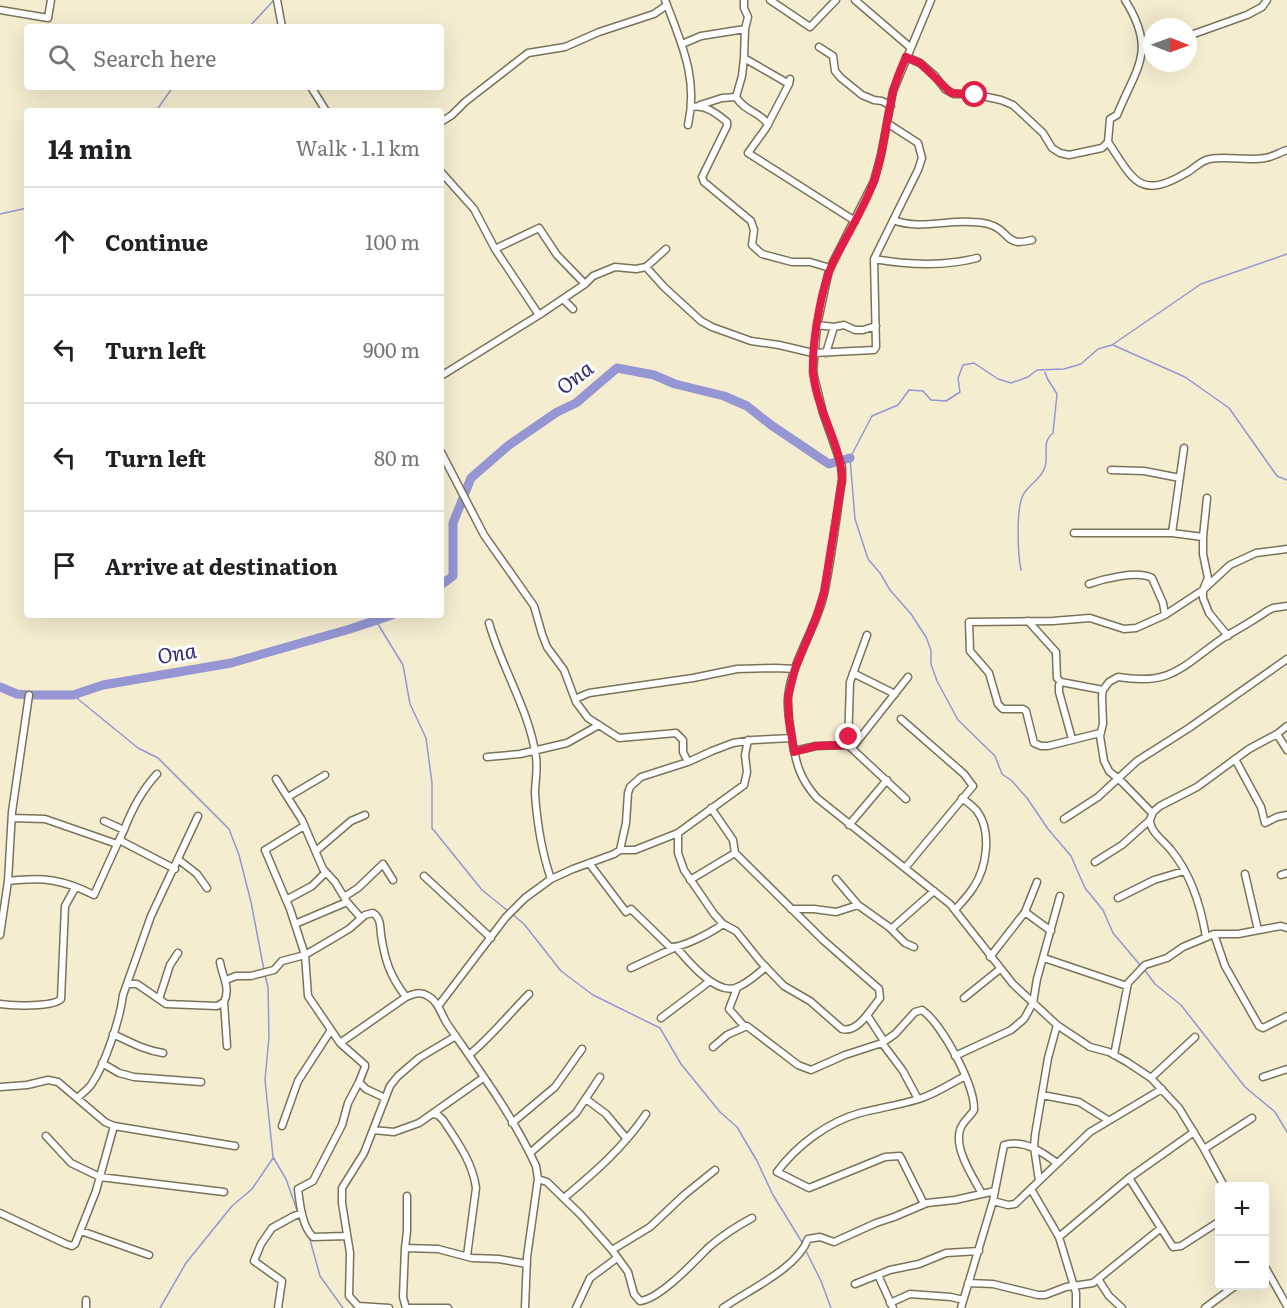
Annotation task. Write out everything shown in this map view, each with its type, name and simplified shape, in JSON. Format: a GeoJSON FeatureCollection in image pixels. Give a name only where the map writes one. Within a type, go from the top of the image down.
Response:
{"type":"FeatureCollection","features":[{"type":"Feature","properties":{"kind":"street"},"geometry":{"type":"LineString","coordinates":[[0,10],[48,18],[51,0]]}},
{"type":"Feature","properties":{"kind":"street"},"geometry":{"type":"LineString","coordinates":[[277,0],[281,24]]}},
{"type":"Feature","properties":{"kind":"street"},"geometry":{"type":"LineString","coordinates":[[744,0],[744,8],[748,17],[742,76],[736,98],[741,106],[765,120],[768,125]]}},
{"type":"Feature","properties":{"kind":"street"},"geometry":{"type":"LineString","coordinates":[[770,0],[810,27],[836,0]]}},
{"type":"Feature","properties":{"kind":"street"},"geometry":{"type":"LineString","coordinates":[[855,0],[911,48]]}},
{"type":"Feature","properties":{"kind":"street"},"geometry":{"type":"LineString","coordinates":[[931,0],[893,91],[874,181],[830,268],[817,325],[813,372],[842,467],[842,480],[824,592],[795,669],[788,697],[794,752],[805,784],[817,798],[955,910],[1000,969],[1057,1025],[1090,1047],[1114,1055],[1151,1078],[1162,1089],[1179,1108],[1222,1182]]}},
{"type":"Feature","properties":{"kind":"street"},"geometry":{"type":"LineString","coordinates":[[1125,0],[1134,14],[1143,41]]}},
{"type":"Feature","properties":{"kind":"street"},"geometry":{"type":"LineString","coordinates":[[1197,33],[1247,15],[1262,7],[1267,0]]}},
{"type":"Feature","properties":{"kind":"street"},"geometry":{"type":"LineString","coordinates":[[444,120],[528,53],[565,47],[599,32],[654,14],[666,3],[682,44],[692,81],[696,106],[688,125]]}},
{"type":"Feature","properties":{"kind":"street"},"geometry":{"type":"LineString","coordinates":[[682,44],[701,36],[745,29]]}},
{"type":"Feature","properties":{"kind":"street"},"geometry":{"type":"LineString","coordinates":[[819,47],[833,56],[836,71],[841,78],[862,95],[891,106]]}},
{"type":"Feature","properties":{"kind":"street"},"geometry":{"type":"LineString","coordinates":[[1143,52],[1117,115],[1110,119],[1108,142],[1131,177],[1156,187],[1184,174],[1208,159],[1268,158],[1287,150]]}},
{"type":"Feature","properties":{"kind":"street"},"geometry":{"type":"LineString","coordinates":[[906,57],[920,63],[935,76],[945,89],[954,94],[973,94],[1013,105],[1043,133],[1052,148],[1060,153],[1069,155],[1102,148],[1108,142]]}},
{"type":"Feature","properties":{"kind":"street"},"geometry":{"type":"LineString","coordinates":[[744,58],[790,81],[768,125],[748,153],[855,220]]}},
{"type":"Feature","properties":{"kind":"street"},"geometry":{"type":"LineString","coordinates":[[313,90],[324,108]]}},
{"type":"Feature","properties":{"kind":"street"},"geometry":{"type":"LineString","coordinates":[[696,106],[722,98],[736,98]]}},
{"type":"Feature","properties":{"kind":"street"},"geometry":{"type":"LineString","coordinates":[[696,106],[718,114],[727,122],[728,126],[703,173],[704,182],[751,221],[754,230],[752,245],[756,250],[762,254],[792,262],[810,262],[830,268]]}},
{"type":"Feature","properties":{"kind":"street"},"geometry":{"type":"LineString","coordinates":[[646,267],[701,321],[712,327],[752,341],[813,353],[874,350],[876,326],[874,259],[922,158],[918,143],[887,123]]}},
{"type":"Feature","properties":{"kind":"street"},"geometry":{"type":"LineString","coordinates":[[444,175],[474,209],[495,249],[539,315]]}},
{"type":"Feature","properties":{"kind":"street"},"geometry":{"type":"LineString","coordinates":[[893,220],[924,225],[972,222],[990,225],[1018,242],[1032,240]]}},
{"type":"Feature","properties":{"kind":"street"},"geometry":{"type":"LineString","coordinates":[[495,249],[539,228],[557,255],[585,284]]}},
{"type":"Feature","properties":{"kind":"street"},"geometry":{"type":"LineString","coordinates":[[444,374],[539,315],[585,284],[593,276],[615,267],[646,267],[666,249]]}},
{"type":"Feature","properties":{"kind":"street"},"geometry":{"type":"LineString","coordinates":[[874,259],[908,265],[957,263],[977,258]]}},
{"type":"Feature","properties":{"kind":"street"},"geometry":{"type":"LineString","coordinates":[[563,299],[573,309]]}},
{"type":"Feature","properties":{"kind":"street"},"geometry":{"type":"LineString","coordinates":[[817,325],[834,327],[842,325],[855,330],[876,326]]}},
{"type":"Feature","properties":{"kind":"street"},"geometry":{"type":"LineString","coordinates":[[826,353],[834,327]]}},
{"type":"Feature","properties":{"kind":"street"},"geometry":{"type":"LineString","coordinates":[[1172,533],[1184,448]]}},
{"type":"Feature","properties":{"kind":"street"},"geometry":{"type":"LineString","coordinates":[[444,458],[484,535],[534,606],[547,647],[564,670],[575,699],[588,718],[616,738],[676,733],[683,740],[684,754],[688,762]]}},
{"type":"Feature","properties":{"kind":"street"},"geometry":{"type":"LineString","coordinates":[[1111,470],[1144,471],[1180,478]]}},
{"type":"Feature","properties":{"kind":"street"},"geometry":{"type":"LineString","coordinates":[[1207,498],[1203,554],[1208,573],[1203,598],[1209,613],[1228,636]]}},
{"type":"Feature","properties":{"kind":"street"},"geometry":{"type":"LineString","coordinates":[[1074,533],[1172,533],[1203,537]]}},
{"type":"Feature","properties":{"kind":"street"},"geometry":{"type":"LineString","coordinates":[[1100,733],[1048,746],[1034,743],[1028,713],[1023,709],[1001,708],[990,676],[970,651],[971,621],[1090,618],[1131,629],[1144,626],[1165,615],[1203,590],[1230,565],[1256,553],[1287,549]]}},
{"type":"Feature","properties":{"kind":"street"},"geometry":{"type":"LineString","coordinates":[[1089,584],[1125,576],[1148,576],[1152,578],[1165,615]]}},
{"type":"Feature","properties":{"kind":"street"},"geometry":{"type":"LineString","coordinates":[[1206,937],[1193,890],[1173,852],[1152,830],[1151,817],[1123,783],[1107,768],[1100,733],[1103,724],[1103,690],[1109,682],[1118,677],[1137,680],[1168,675],[1188,666],[1228,636],[1273,608],[1287,606]]}},
{"type":"Feature","properties":{"kind":"street"},"geometry":{"type":"LineString","coordinates":[[1028,621],[1056,652],[1057,678],[1061,682],[1103,690]]}},
{"type":"Feature","properties":{"kind":"street"},"geometry":{"type":"LineString","coordinates":[[489,623],[494,640],[526,713],[537,762],[535,792],[537,810],[551,879]]}},
{"type":"Feature","properties":{"kind":"street"},"geometry":{"type":"LineString","coordinates":[[850,747],[849,693],[853,674],[867,635]]}},
{"type":"Feature","properties":{"kind":"street"},"geometry":{"type":"LineString","coordinates":[[1064,819],[1098,797],[1137,761],[1189,728],[1287,659]]}},
{"type":"Feature","properties":{"kind":"street"},"geometry":{"type":"LineString","coordinates":[[575,699],[590,693],[693,678],[724,670],[795,669]]}},
{"type":"Feature","properties":{"kind":"street"},"geometry":{"type":"LineString","coordinates":[[853,674],[895,694]]}},
{"type":"Feature","properties":{"kind":"street"},"geometry":{"type":"LineString","coordinates":[[850,747],[908,677]]}},
{"type":"Feature","properties":{"kind":"street"},"geometry":{"type":"LineString","coordinates":[[1061,682],[1059,692],[1072,739]]}},
{"type":"Feature","properties":{"kind":"street"},"geometry":{"type":"LineString","coordinates":[[0,935],[8,881],[12,818],[29,695]]}},
{"type":"Feature","properties":{"kind":"street"},"geometry":{"type":"LineString","coordinates":[[901,718],[964,774],[973,786],[905,868]]}},
{"type":"Feature","properties":{"kind":"street"},"geometry":{"type":"LineString","coordinates":[[487,757],[567,744],[599,725]]}},
{"type":"Feature","properties":{"kind":"street"},"geometry":{"type":"LineString","coordinates":[[1095,862],[1122,845],[1170,800],[1197,787],[1235,759],[1287,726]]}},
{"type":"Feature","properties":{"kind":"street"},"geometry":{"type":"LineString","coordinates":[[1277,734],[1287,750]]}},
{"type":"Feature","properties":{"kind":"street"},"geometry":{"type":"LineString","coordinates":[[439,1005],[506,917],[525,898],[551,879],[614,855],[620,850],[626,823],[628,793],[630,787],[641,777],[748,740],[792,738]]}},
{"type":"Feature","properties":{"kind":"street"},"geometry":{"type":"LineString","coordinates":[[620,850],[635,850],[678,833],[744,785],[747,772],[745,755],[748,740]]}},
{"type":"Feature","properties":{"kind":"street"},"geometry":{"type":"LineString","coordinates":[[794,752],[816,746],[850,747],[906,799]]}},
{"type":"Feature","properties":{"kind":"street"},"geometry":{"type":"LineString","coordinates":[[1235,759],[1261,807],[1266,823],[1276,817],[1287,815]]}},
{"type":"Feature","properties":{"kind":"street"},"geometry":{"type":"LineString","coordinates":[[8,881],[40,878],[94,895],[132,810],[147,785],[157,774]]}},
{"type":"Feature","properties":{"kind":"street"},"geometry":{"type":"LineString","coordinates":[[288,797],[325,775]]}},
{"type":"Feature","properties":{"kind":"street"},"geometry":{"type":"LineString","coordinates":[[276,779],[304,826],[326,872],[336,882],[361,918]]}},
{"type":"Feature","properties":{"kind":"street"},"geometry":{"type":"LineString","coordinates":[[849,825],[887,780]]}},
{"type":"Feature","properties":{"kind":"street"},"geometry":{"type":"LineString","coordinates":[[955,910],[973,888],[983,871],[986,858],[986,842],[978,812],[962,798]]}},
{"type":"Feature","properties":{"kind":"street"},"geometry":{"type":"LineString","coordinates":[[678,833],[678,853],[690,880],[723,924],[736,931],[784,986],[810,1001],[842,1029],[854,1028],[880,998],[877,987],[850,966],[735,853],[733,840],[711,808]]}},
{"type":"Feature","properties":{"kind":"street"},"geometry":{"type":"LineString","coordinates":[[316,851],[351,821],[365,815]]}},
{"type":"Feature","properties":{"kind":"street"},"geometry":{"type":"LineString","coordinates":[[76,1098],[92,1084],[102,1063],[122,1009],[123,995],[151,916],[198,816]]}},
{"type":"Feature","properties":{"kind":"street"},"geometry":{"type":"LineString","coordinates":[[12,818],[45,819],[123,842],[174,869]]}},
{"type":"Feature","properties":{"kind":"street"},"geometry":{"type":"LineString","coordinates":[[104,821],[124,830]]}},
{"type":"Feature","properties":{"kind":"street"},"geometry":{"type":"LineString","coordinates":[[304,826],[265,850],[286,900],[305,955],[308,996],[340,1043],[365,1066],[348,1103],[342,1125],[313,1181],[298,1189],[302,1213],[308,1232],[313,1237],[347,1236]]}},
{"type":"Feature","properties":{"kind":"street"},"geometry":{"type":"LineString","coordinates":[[690,880],[735,853]]}},
{"type":"Feature","properties":{"kind":"street"},"geometry":{"type":"LineString","coordinates":[[179,860],[197,874],[207,888]]}},
{"type":"Feature","properties":{"kind":"street"},"geometry":{"type":"LineString","coordinates":[[589,863],[626,912],[632,909],[669,947],[676,947],[701,975],[710,981],[727,989],[736,988],[766,967]]}},
{"type":"Feature","properties":{"kind":"street"},"geometry":{"type":"LineString","coordinates":[[295,924],[346,899],[383,864],[393,880]]}},
{"type":"Feature","properties":{"kind":"street"},"geometry":{"type":"LineString","coordinates":[[1118,898],[1154,880],[1184,871]]}},
{"type":"Feature","properties":{"kind":"street"},"geometry":{"type":"LineString","coordinates":[[286,900],[312,886],[326,872]]}},
{"type":"Feature","properties":{"kind":"street"},"geometry":{"type":"LineString","coordinates":[[1245,874],[1258,930]]}},
{"type":"Feature","properties":{"kind":"street"},"geometry":{"type":"LineString","coordinates":[[424,876],[491,938]]}},
{"type":"Feature","properties":{"kind":"street"},"geometry":{"type":"LineString","coordinates":[[836,879],[858,905],[891,929],[905,943],[914,947]]}},
{"type":"Feature","properties":{"kind":"street"},"geometry":{"type":"LineString","coordinates":[[990,957],[1024,912],[1037,882]]}},
{"type":"Feature","properties":{"kind":"street"},"geometry":{"type":"LineString","coordinates":[[0,1004],[17,1007],[56,1003],[61,999],[65,906],[75,888]]}},
{"type":"Feature","properties":{"kind":"street"},"geometry":{"type":"LineString","coordinates":[[891,929],[934,891]]}},
{"type":"Feature","properties":{"kind":"street"},"geometry":{"type":"LineString","coordinates":[[955,1056],[1018,1026],[1033,1003],[1037,979],[1060,896]]}},
{"type":"Feature","properties":{"kind":"street"},"geometry":{"type":"LineString","coordinates":[[791,909],[836,912],[858,905]]}},
{"type":"Feature","properties":{"kind":"street"},"geometry":{"type":"LineString","coordinates":[[1024,912],[1051,931]]}},
{"type":"Feature","properties":{"kind":"street"},"geometry":{"type":"LineString","coordinates":[[226,980],[236,976],[267,972],[276,968],[282,961],[305,955],[349,929],[369,913],[373,913],[378,917],[387,965],[406,997]]}},
{"type":"Feature","properties":{"kind":"street"},"geometry":{"type":"LineString","coordinates":[[631,968],[710,933],[723,924]]}},
{"type":"Feature","properties":{"kind":"street"},"geometry":{"type":"LineString","coordinates":[[1114,1055],[1127,986],[1131,977],[1145,965],[1167,958],[1214,934],[1238,934],[1281,926],[1287,928]]}},
{"type":"Feature","properties":{"kind":"street"},"geometry":{"type":"LineString","coordinates":[[1214,934],[1225,966],[1259,1026],[1263,1028],[1287,1016]]}},
{"type":"Feature","properties":{"kind":"street"},"geometry":{"type":"LineString","coordinates":[[159,999],[170,965],[178,953]]}},
{"type":"Feature","properties":{"kind":"street"},"geometry":{"type":"LineString","coordinates":[[1044,958],[1127,986]]}},
{"type":"Feature","properties":{"kind":"street"},"geometry":{"type":"LineString","coordinates":[[220,962],[226,980],[227,994],[224,1002],[227,1046]]}},
{"type":"Feature","properties":{"kind":"street"},"geometry":{"type":"LineString","coordinates":[[964,998],[1000,969]]}},
{"type":"Feature","properties":{"kind":"street"},"geometry":{"type":"LineString","coordinates":[[661,1018],[710,981]]}},
{"type":"Feature","properties":{"kind":"street"},"geometry":{"type":"LineString","coordinates":[[127,984],[136,984],[166,1004],[204,1007],[217,1006],[224,1002]]}},
{"type":"Feature","properties":{"kind":"street"},"geometry":{"type":"LineString","coordinates":[[736,988],[729,1009],[744,1026]]}},
{"type":"Feature","properties":{"kind":"street"},"geometry":{"type":"LineString","coordinates":[[340,1043],[406,997],[419,993],[424,994],[439,1005],[442,1016],[469,1054],[536,1166],[538,1179],[527,1264],[525,1308]]}},
{"type":"Feature","properties":{"kind":"street"},"geometry":{"type":"LineString","coordinates":[[469,1054],[483,1044],[529,994]]}},
{"type":"Feature","properties":{"kind":"street"},"geometry":{"type":"LineString","coordinates":[[713,1047],[727,1035],[744,1026],[750,1027],[805,1069],[811,1070],[883,1042],[895,1034],[915,1012],[922,1010],[945,1037],[965,1076],[974,1103],[972,1114],[960,1130],[961,1146],[964,1159],[982,1194]]}},
{"type":"Feature","properties":{"kind":"street"},"geometry":{"type":"LineString","coordinates":[[867,1015],[903,1071],[918,1100]]}},
{"type":"Feature","properties":{"kind":"street"},"geometry":{"type":"LineString","coordinates":[[1039,1181],[1034,1147],[1050,1048],[1057,1025]]}},
{"type":"Feature","properties":{"kind":"street"},"geometry":{"type":"LineString","coordinates":[[282,1126],[298,1081],[331,1030]]}},
{"type":"Feature","properties":{"kind":"street"},"geometry":{"type":"LineString","coordinates":[[113,1034],[127,1043],[149,1051],[163,1053]]}},
{"type":"Feature","properties":{"kind":"street"},"geometry":{"type":"LineString","coordinates":[[389,1308],[358,1307],[349,1296],[350,1261],[342,1188],[364,1153],[385,1098],[398,1076],[419,1058],[456,1036]]}},
{"type":"Feature","properties":{"kind":"street"},"geometry":{"type":"LineString","coordinates":[[1151,1078],[1195,1037]]}},
{"type":"Feature","properties":{"kind":"street"},"geometry":{"type":"LineString","coordinates":[[512,1123],[555,1087],[582,1049]]}},
{"type":"Feature","properties":{"kind":"street"},"geometry":{"type":"LineString","coordinates":[[102,1063],[119,1073],[134,1077],[201,1082]]}},
{"type":"Feature","properties":{"kind":"street"},"geometry":{"type":"LineString","coordinates":[[1263,1077],[1287,1069]]}},
{"type":"Feature","properties":{"kind":"street"},"geometry":{"type":"LineString","coordinates":[[924,1204],[900,1156],[885,1157],[809,1188],[777,1172],[811,1139],[833,1124],[859,1113],[932,1095],[965,1076]]}},
{"type":"Feature","properties":{"kind":"street"},"geometry":{"type":"LineString","coordinates":[[530,1153],[576,1113],[600,1077]]}},
{"type":"Feature","properties":{"kind":"street"},"geometry":{"type":"LineString","coordinates":[[373,1130],[394,1132],[419,1123],[483,1078]]}},
{"type":"Feature","properties":{"kind":"street"},"geometry":{"type":"LineString","coordinates":[[0,1087],[53,1080],[105,1122],[114,1126],[235,1146]]}},
{"type":"Feature","properties":{"kind":"street"},"geometry":{"type":"LineString","coordinates":[[359,1082],[366,1089],[385,1098]]}},
{"type":"Feature","properties":{"kind":"street"},"geometry":{"type":"LineString","coordinates":[[993,1201],[1008,1205],[1015,1204],[1090,1132],[1162,1089]]}},
{"type":"Feature","properties":{"kind":"street"},"geometry":{"type":"LineString","coordinates":[[1042,1095],[1079,1102],[1108,1120]]}},
{"type":"Feature","properties":{"kind":"street"},"geometry":{"type":"LineString","coordinates":[[586,1099],[606,1114],[627,1139]]}},
{"type":"Feature","properties":{"kind":"street"},"geometry":{"type":"LineString","coordinates":[[432,1114],[438,1115],[443,1120],[475,1177],[476,1188],[467,1256]]}},
{"type":"Feature","properties":{"kind":"street"},"geometry":{"type":"LineString","coordinates":[[564,1198],[586,1180],[627,1139],[646,1114]]}},
{"type":"Feature","properties":{"kind":"street"},"geometry":{"type":"LineString","coordinates":[[1204,1149],[1252,1118]]}},
{"type":"Feature","properties":{"kind":"street"},"geometry":{"type":"LineString","coordinates":[[0,1213],[72,1246],[75,1244],[100,1177],[114,1126]]}},
{"type":"Feature","properties":{"kind":"street"},"geometry":{"type":"LineString","coordinates":[[1059,1237],[1129,1178],[1194,1132]]}},
{"type":"Feature","properties":{"kind":"street"},"geometry":{"type":"LineString","coordinates":[[46,1136],[71,1163],[100,1177],[224,1192]]}},
{"type":"Feature","properties":{"kind":"street"},"geometry":{"type":"LineString","coordinates":[[961,1308],[993,1201],[1004,1145],[1008,1143],[1034,1147],[1057,1163]]}},
{"type":"Feature","properties":{"kind":"street"},"geometry":{"type":"LineString","coordinates":[[612,1250],[650,1227],[715,1170]]}},
{"type":"Feature","properties":{"kind":"street"},"geometry":{"type":"LineString","coordinates":[[1129,1178],[1173,1246],[1179,1246],[1215,1224]]}},
{"type":"Feature","properties":{"kind":"street"},"geometry":{"type":"LineString","coordinates":[[538,1179],[547,1182],[564,1198],[612,1250],[628,1272],[634,1294],[641,1304],[692,1266],[724,1235],[752,1218]]}},
{"type":"Feature","properties":{"kind":"street"},"geometry":{"type":"LineString","coordinates":[[1031,1189],[1059,1237],[1076,1293],[1076,1308]]}},
{"type":"Feature","properties":{"kind":"street"},"geometry":{"type":"LineString","coordinates":[[723,1308],[776,1274],[799,1253],[807,1239],[820,1237],[834,1242],[924,1204],[994,1191]]}},
{"type":"Feature","properties":{"kind":"street"},"geometry":{"type":"LineString","coordinates":[[407,1196],[403,1297],[408,1308],[448,1308]]}},
{"type":"Feature","properties":{"kind":"street"},"geometry":{"type":"LineString","coordinates":[[278,1308],[282,1281],[254,1262],[255,1255],[272,1228],[302,1213]]}},
{"type":"Feature","properties":{"kind":"street"},"geometry":{"type":"LineString","coordinates":[[968,1283],[1000,1285],[1045,1295],[1073,1286],[1094,1283],[1161,1228]]}},
{"type":"Feature","properties":{"kind":"street"},"geometry":{"type":"LineString","coordinates":[[81,1232],[149,1255]]}},
{"type":"Feature","properties":{"kind":"street"},"geometry":{"type":"LineString","coordinates":[[405,1248],[438,1249],[467,1256],[527,1264]]}},
{"type":"Feature","properties":{"kind":"street"},"geometry":{"type":"LineString","coordinates":[[855,1284],[946,1253],[979,1251]]}},
{"type":"Feature","properties":{"kind":"street"},"geometry":{"type":"LineString","coordinates":[[576,1308],[590,1278],[617,1258]]}},
{"type":"Feature","properties":{"kind":"street"},"geometry":{"type":"LineString","coordinates":[[879,1275],[891,1305],[910,1294],[963,1300]]}},
{"type":"Feature","properties":{"kind":"street"},"geometry":{"type":"LineString","coordinates":[[1269,1275],[1287,1306]]}},
{"type":"Feature","properties":{"kind":"street"},"geometry":{"type":"LineString","coordinates":[[1098,1279],[1109,1296],[1122,1308]]}},
{"type":"Feature","properties":{"kind":"street"},"geometry":{"type":"LineString","coordinates":[[1206,1308],[1230,1290]]}},
{"type":"Feature","properties":{"kind":"street"},"geometry":{"type":"LineString","coordinates":[[86,1300],[86,1308]]}},
{"type":"Feature","properties":{"kind":"waterway"},"geometry":{"type":"LineString","coordinates":[[252,24],[274,0]]}},
{"type":"Feature","properties":{"kind":"waterway"},"geometry":{"type":"LineString","coordinates":[[158,108],[171,90]]}},
{"type":"Feature","properties":{"kind":"waterway"},"geometry":{"type":"LineString","coordinates":[[0,214],[24,209]]}},
{"type":"Feature","properties":{"kind":"waterway"},"geometry":{"type":"LineString","coordinates":[[1141,966],[1113,933],[1103,910],[1085,888],[1071,856],[1048,829],[1027,798],[1012,781],[1002,774],[995,756],[958,720],[937,681],[926,637],[868,559],[855,519],[850,458],[872,416],[898,405],[909,390],[923,391],[931,400],[946,401],[960,392],[958,378],[963,365],[974,363],[998,379],[1011,383],[1028,377],[1037,370],[1064,369],[1081,364],[1098,349],[1112,345],[1201,284],[1287,254]]}},
{"type":"Feature","properties":{"kind":"waterway"},"geometry":{"type":"LineString","coordinates":[[1113,345],[1185,377],[1229,408],[1277,476],[1287,480]]}},
{"type":"Feature","properties":{"kind":"waterway","name":"Ona"},"geometry":{"type":"LineString","coordinates":[[444,583],[453,576],[453,523],[471,478],[509,445],[557,412],[576,403],[617,368],[654,375],[675,384],[724,396],[747,406],[829,464],[850,458]]}},
{"type":"Feature","properties":{"kind":"waterway"},"geometry":{"type":"LineString","coordinates":[[1021,570],[1018,542],[1022,498],[1045,467],[1046,444],[1053,433],[1057,394],[1045,372]]}},
{"type":"Feature","properties":{"kind":"waterway","name":"Ona"},"geometry":{"type":"LineString","coordinates":[[0,687],[17,694],[73,695],[103,685],[231,663],[383,618]]}},
{"type":"Feature","properties":{"kind":"waterway"},"geometry":{"type":"LineString","coordinates":[[376,621],[403,665],[410,704],[426,738],[432,783],[432,828],[482,890],[508,911]]}},
{"type":"Feature","properties":{"kind":"waterway"},"geometry":{"type":"LineString","coordinates":[[73,695],[138,748],[158,758],[229,829],[239,855],[251,902],[264,970]]}},
{"type":"Feature","properties":{"kind":"waterway"},"geometry":{"type":"LineString","coordinates":[[512,914],[524,924],[561,971],[593,995],[660,1028],[681,1064],[720,1112],[737,1127],[773,1195],[803,1244]]}},
{"type":"Feature","properties":{"kind":"waterway"},"geometry":{"type":"LineString","coordinates":[[1144,969],[1155,984],[1181,1005],[1245,1087],[1275,1112],[1287,1132]]}},
{"type":"Feature","properties":{"kind":"waterway"},"geometry":{"type":"LineString","coordinates":[[265,975],[268,987],[269,1037],[265,1080],[273,1157],[286,1179],[298,1213]]}},
{"type":"Feature","properties":{"kind":"waterway"},"geometry":{"type":"LineString","coordinates":[[160,1308],[186,1263],[232,1206],[252,1189],[273,1158]]}},
{"type":"Feature","properties":{"kind":"waterway"},"geometry":{"type":"LineString","coordinates":[[309,1236],[320,1276],[343,1308]]}},
{"type":"Feature","properties":{"kind":"waterway"},"geometry":{"type":"LineString","coordinates":[[805,1249],[831,1308]]}},
{"type":"Feature","properties":{"kind":"route"},"geometry":{"type":"LineString","coordinates":[[849,737],[848,745],[816,746],[794,752],[788,707],[791,679],[824,592],[842,480],[842,467],[823,413],[813,372],[820,309],[832,265],[874,181],[893,91],[906,57],[920,63],[951,93],[975,95]]}}]}
